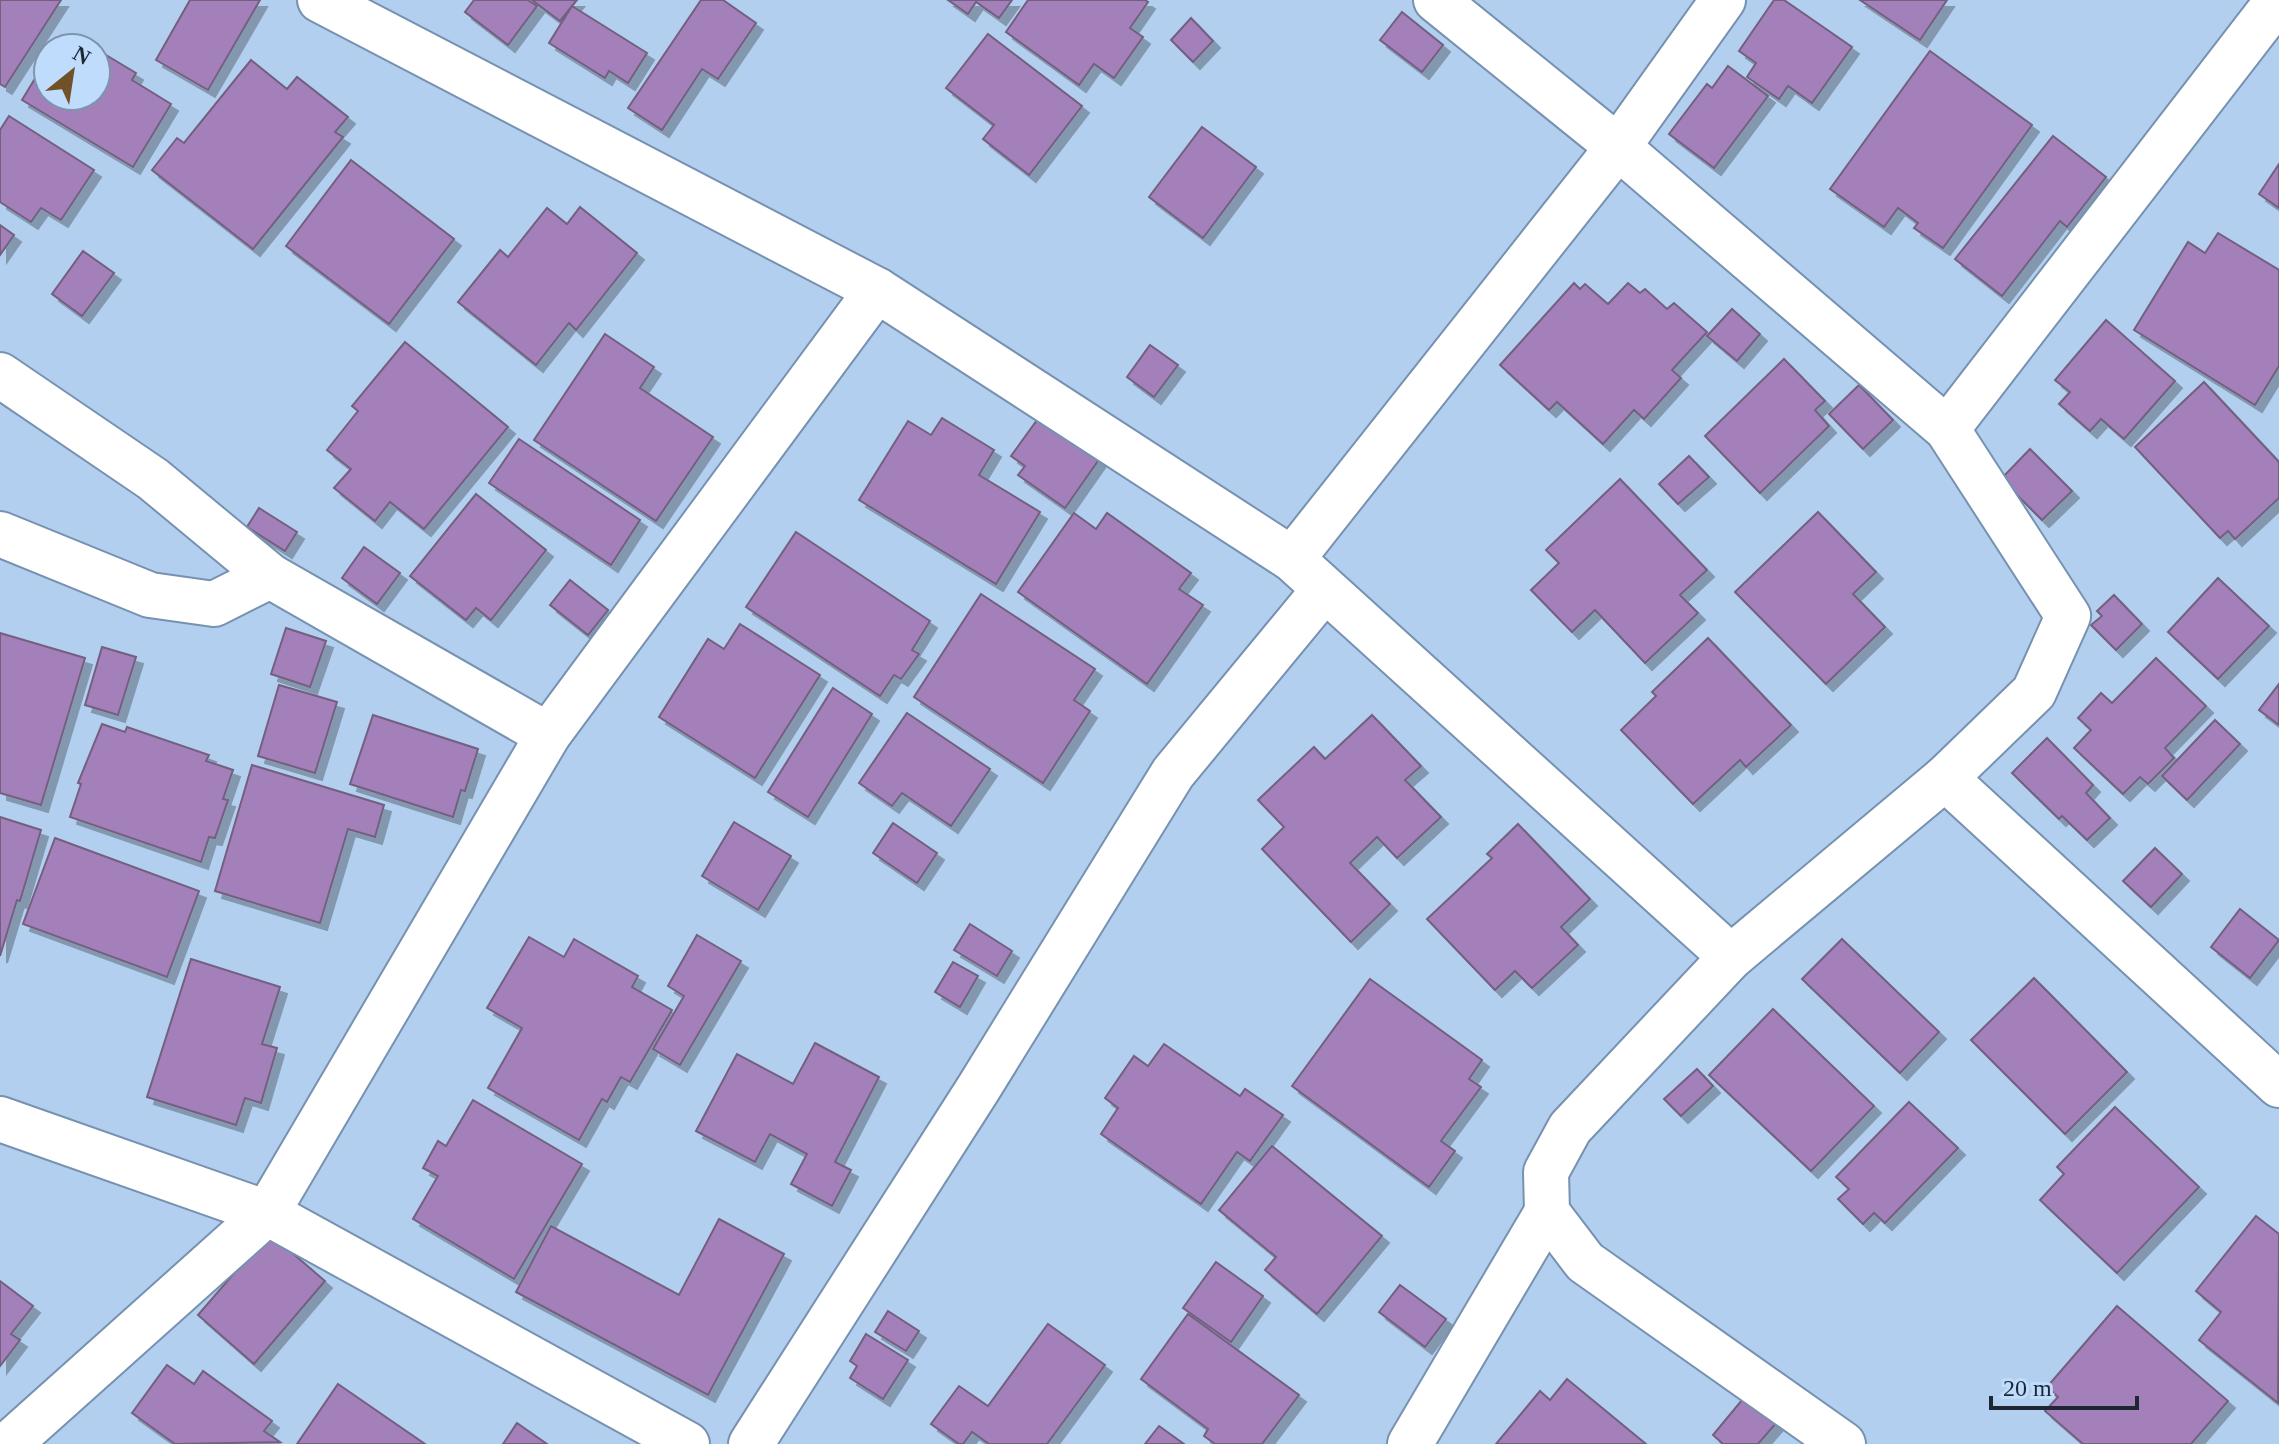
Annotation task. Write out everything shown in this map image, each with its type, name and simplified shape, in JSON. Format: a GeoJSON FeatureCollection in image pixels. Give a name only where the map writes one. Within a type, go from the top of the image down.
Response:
{"type":"FeatureCollection","features":[{"type":"Feature","properties":{"kind":"street"},"geometry":{"type":"LineString","coordinates":[[320,0],[877,290],[1292,559],[1731,957]]}},
{"type":"Feature","properties":{"kind":"street"},"geometry":{"type":"LineString","coordinates":[[1410,1444],[1547,1212],[1546,1172],[1570,1128],[1731,957],[1945,778],[2034,692],[2068,616],[1947,429],[1618,147],[1436,0]]}},
{"type":"Feature","properties":{"kind":"street"},"geometry":{"type":"LineString","coordinates":[[1292,559],[1618,147],[1723,0]]}},
{"type":"Feature","properties":{"kind":"street"},"geometry":{"type":"LineString","coordinates":[[1947,429],[2278,0]]}},
{"type":"Feature","properties":{"kind":"street"},"geometry":{"type":"LineString","coordinates":[[9,1444],[267,1213],[548,735],[877,290]]}},
{"type":"Feature","properties":{"kind":"street"},"geometry":{"type":"LineString","coordinates":[[0,375],[153,479],[270,576],[548,735]]}},
{"type":"Feature","properties":{"kind":"street"},"geometry":{"type":"LineString","coordinates":[[0,534],[150,595],[214,604],[270,576]]}},
{"type":"Feature","properties":{"kind":"street"},"geometry":{"type":"LineString","coordinates":[[751,1444],[978,1089],[1173,773],[1324,590]]}},
{"type":"Feature","properties":{"kind":"street"},"geometry":{"type":"LineString","coordinates":[[1945,778],[2279,1085]]}},
{"type":"Feature","properties":{"kind":"street"},"geometry":{"type":"LineString","coordinates":[[0,1119],[267,1213],[687,1444]]}},
{"type":"Feature","properties":{"kind":"street"},"geometry":{"type":"LineString","coordinates":[[1547,1212],[1585,1262],[1843,1444]]}},
{"type":"Feature","properties":{"kind":"building"},"geometry":{"type":"Polygon","coordinates":[[[0,0],[61,0],[40,32],[32,32],[32,45],[5,87],[0,84],[0,0]]]}},
{"type":"Feature","properties":{"kind":"building"},"geometry":{"type":"Polygon","coordinates":[[[190,0],[260,0],[208,90],[156,60],[190,0]]]}},
{"type":"Feature","properties":{"kind":"building"},"geometry":{"type":"Polygon","coordinates":[[[474,0],[528,0],[537,6],[508,45],[465,12],[474,0]]]}},
{"type":"Feature","properties":{"kind":"building"},"geometry":{"type":"Polygon","coordinates":[[[532,0],[577,0],[560,21],[532,0]]]}},
{"type":"Feature","properties":{"kind":"building"},"geometry":{"type":"Polygon","coordinates":[[[701,0],[723,0],[756,23],[718,79],[702,69],[662,130],[628,108],[701,0]]]}},
{"type":"Feature","properties":{"kind":"building"},"geometry":{"type":"Polygon","coordinates":[[[948,0],[1012,0],[999,18],[976,2],[968,14],[948,0]]]}},
{"type":"Feature","properties":{"kind":"building"},"geometry":{"type":"Polygon","coordinates":[[[1028,0],[1145,0],[1148,2],[1130,28],[1143,37],[1114,78],[1094,64],[1079,85],[1006,32],[1028,0]]]}},
{"type":"Feature","properties":{"kind":"building"},"geometry":{"type":"Polygon","coordinates":[[[1774,0],[1784,0],[1852,47],[1812,103],[1788,86],[1779,99],[1747,77],[1756,63],[1739,51],[1774,0]]]}},
{"type":"Feature","properties":{"kind":"building"},"geometry":{"type":"Polygon","coordinates":[[[1860,0],[1947,0],[1920,40],[1860,0]]]}},
{"type":"Feature","properties":{"kind":"building"},"geometry":{"type":"Polygon","coordinates":[[[572,6],[647,53],[628,83],[609,71],[605,78],[549,43],[572,6]]]}},
{"type":"Feature","properties":{"kind":"building"},"geometry":{"type":"Polygon","coordinates":[[[1402,12],[1443,45],[1422,72],[1380,40],[1402,12]]]}},
{"type":"Feature","properties":{"kind":"building"},"geometry":{"type":"Polygon","coordinates":[[[1191,18],[1213,41],[1193,62],[1171,40],[1191,18]]]}},
{"type":"Feature","properties":{"kind":"building"},"geometry":{"type":"Polygon","coordinates":[[[988,34],[1082,106],[1029,175],[983,139],[994,125],[946,88],[988,34]]]}},
{"type":"Feature","properties":{"kind":"building"},"geometry":{"type":"Polygon","coordinates":[[[1930,51],[2032,125],[1943,248],[1914,228],[1918,223],[1898,208],[1884,227],[1830,189],[1930,51]]]}},
{"type":"Feature","properties":{"kind":"building"},"geometry":{"type":"Polygon","coordinates":[[[112,59],[136,73],[132,80],[171,104],[133,167],[42,112],[112,112],[112,59]]]}},
{"type":"Feature","properties":{"kind":"building"},"geometry":{"type":"Polygon","coordinates":[[[251,60],[287,89],[297,77],[348,117],[335,132],[343,137],[253,249],[152,170],[177,138],[184,143],[251,60]]]}},
{"type":"Feature","properties":{"kind":"building"},"geometry":{"type":"Polygon","coordinates":[[[1728,66],[1768,96],[1714,168],[1669,134],[1707,84],[1712,88],[1728,66]]]}},
{"type":"Feature","properties":{"kind":"building"},"geometry":{"type":"Polygon","coordinates":[[[32,83],[32,106],[22,100],[32,83]]]}},
{"type":"Feature","properties":{"kind":"building"},"geometry":{"type":"Polygon","coordinates":[[[9,116],[94,170],[61,220],[41,208],[31,222],[0,202],[0,130],[9,116]]]}},
{"type":"Feature","properties":{"kind":"building"},"geometry":{"type":"Polygon","coordinates":[[[1202,127],[1256,167],[1203,238],[1149,197],[1202,127]]]}},
{"type":"Feature","properties":{"kind":"building"},"geometry":{"type":"Polygon","coordinates":[[[2053,136],[2106,177],[2067,227],[2060,221],[2002,296],[1955,259],[2053,136]]]}},
{"type":"Feature","properties":{"kind":"building"},"geometry":{"type":"Polygon","coordinates":[[[351,160],[454,239],[389,324],[286,246],[351,160]]]}},
{"type":"Feature","properties":{"kind":"building"},"geometry":{"type":"Polygon","coordinates":[[[2279,164],[2279,208],[2259,194],[2279,164]]]}},
{"type":"Feature","properties":{"kind":"building"},"geometry":{"type":"Polygon","coordinates":[[[580,207],[637,253],[576,330],[569,323],[536,365],[458,302],[500,250],[508,257],[547,208],[567,224],[580,207]]]}},
{"type":"Feature","properties":{"kind":"building"},"geometry":{"type":"Polygon","coordinates":[[[0,225],[14,235],[0,255],[0,225]]]}},
{"type":"Feature","properties":{"kind":"building"},"geometry":{"type":"Polygon","coordinates":[[[2218,233],[2279,270],[2279,366],[2255,405],[2134,330],[2188,242],[2205,253],[2218,233]]]}},
{"type":"Feature","properties":{"kind":"building"},"geometry":{"type":"Polygon","coordinates":[[[83,251],[114,273],[82,316],[52,294],[83,251]]]}},
{"type":"Feature","properties":{"kind":"building"},"geometry":{"type":"Polygon","coordinates":[[[1574,283],[1580,289],[1585,284],[1608,304],[1628,283],[1640,293],[1645,289],[1667,309],[1674,303],[1707,332],[1672,370],[1681,378],[1644,419],[1634,410],[1603,444],[1557,402],[1549,410],[1500,365],[1574,283]]]}},
{"type":"Feature","properties":{"kind":"building"},"geometry":{"type":"Polygon","coordinates":[[[1732,309],[1760,334],[1737,361],[1707,336],[1732,309]]]}},
{"type":"Feature","properties":{"kind":"building"},"geometry":{"type":"Polygon","coordinates":[[[2106,320],[2175,381],[2124,439],[2101,419],[2090,431],[2059,404],[2070,392],[2055,380],[2106,320]]]}},
{"type":"Feature","properties":{"kind":"building"},"geometry":{"type":"Polygon","coordinates":[[[605,334],[654,367],[640,388],[713,437],[656,521],[534,440],[605,334]]]}},
{"type":"Feature","properties":{"kind":"building"},"geometry":{"type":"Polygon","coordinates":[[[405,342],[508,427],[424,529],[390,502],[375,521],[334,488],[351,469],[327,450],[358,411],[352,406],[405,342]]]}},
{"type":"Feature","properties":{"kind":"building"},"geometry":{"type":"Polygon","coordinates":[[[1150,345],[1178,365],[1154,397],[1127,377],[1150,345]]]}},
{"type":"Feature","properties":{"kind":"building"},"geometry":{"type":"Polygon","coordinates":[[[1784,359],[1825,401],[1815,410],[1829,426],[1760,493],[1705,436],[1784,359]]]}},
{"type":"Feature","properties":{"kind":"building"},"geometry":{"type":"Polygon","coordinates":[[[2204,382],[2279,462],[2279,498],[2235,539],[2228,531],[2220,538],[2135,447],[2204,382]]]}},
{"type":"Feature","properties":{"kind":"building"},"geometry":{"type":"Polygon","coordinates":[[[1859,385],[1893,420],[1863,449],[1829,414],[1859,385]]]}},
{"type":"Feature","properties":{"kind":"building"},"geometry":{"type":"Polygon","coordinates":[[[1040,416],[1100,458],[1065,508],[1018,475],[1025,466],[1011,456],[1040,416]]]}},
{"type":"Feature","properties":{"kind":"building"},"geometry":{"type":"Polygon","coordinates":[[[942,418],[994,450],[979,475],[1040,512],[996,584],[859,500],[908,421],[931,435],[942,418]]]}},
{"type":"Feature","properties":{"kind":"building"},"geometry":{"type":"Polygon","coordinates":[[[519,439],[640,520],[611,565],[489,483],[519,439]]]}},
{"type":"Feature","properties":{"kind":"building"},"geometry":{"type":"Polygon","coordinates":[[[2030,449],[2072,491],[2042,520],[2001,479],[2030,449]]]}},
{"type":"Feature","properties":{"kind":"building"},"geometry":{"type":"Polygon","coordinates":[[[1689,456],[1709,477],[1678,504],[1659,484],[1689,456]]]}},
{"type":"Feature","properties":{"kind":"building"},"geometry":{"type":"Polygon","coordinates":[[[1620,479],[1707,570],[1680,595],[1698,613],[1645,663],[1595,610],[1572,632],[1531,590],[1559,563],[1546,550],[1620,479]]]}},
{"type":"Feature","properties":{"kind":"building"},"geometry":{"type":"Polygon","coordinates":[[[476,494],[546,550],[491,620],[476,608],[466,620],[410,576],[476,494]]]}},
{"type":"Feature","properties":{"kind":"building"},"geometry":{"type":"Polygon","coordinates":[[[259,508],[297,532],[285,551],[247,527],[259,508]]]}},
{"type":"Feature","properties":{"kind":"building"},"geometry":{"type":"Polygon","coordinates":[[[1818,512],[1876,572],[1853,594],[1885,627],[1826,684],[1735,592],[1818,512]]]}},
{"type":"Feature","properties":{"kind":"building"},"geometry":{"type":"Polygon","coordinates":[[[1074,513],[1096,529],[1107,513],[1191,573],[1179,589],[1203,605],[1147,684],[1018,592],[1074,513]]]}},
{"type":"Feature","properties":{"kind":"building"},"geometry":{"type":"Polygon","coordinates":[[[796,532],[930,621],[912,650],[919,654],[901,679],[894,675],[880,696],[746,607],[796,532]]]}},
{"type":"Feature","properties":{"kind":"building"},"geometry":{"type":"Polygon","coordinates":[[[364,547],[400,573],[377,604],[342,578],[364,547]]]}},
{"type":"Feature","properties":{"kind":"building"},"geometry":{"type":"Polygon","coordinates":[[[2218,578],[2269,626],[2218,679],[2168,632],[2218,578]]]}},
{"type":"Feature","properties":{"kind":"building"},"geometry":{"type":"Polygon","coordinates":[[[570,580],[608,610],[588,635],[550,605],[570,580]]]}},
{"type":"Feature","properties":{"kind":"building"},"geometry":{"type":"Polygon","coordinates":[[[981,594],[1095,669],[1074,700],[1090,711],[1043,783],[914,697],[981,594]]]}},
{"type":"Feature","properties":{"kind":"building"},"geometry":{"type":"Polygon","coordinates":[[[2114,595],[2142,624],[2116,650],[2091,625],[2102,616],[2097,611],[2114,595]]]}},
{"type":"Feature","properties":{"kind":"building"},"geometry":{"type":"Polygon","coordinates":[[[740,624],[820,675],[755,778],[659,717],[708,639],[724,649],[740,624]]]}},
{"type":"Feature","properties":{"kind":"building"},"geometry":{"type":"Polygon","coordinates":[[[286,628],[326,641],[310,687],[271,674],[286,628]]]}},
{"type":"Feature","properties":{"kind":"building"},"geometry":{"type":"Polygon","coordinates":[[[0,633],[85,658],[41,805],[0,793],[0,633]]]}},
{"type":"Feature","properties":{"kind":"building"},"geometry":{"type":"Polygon","coordinates":[[[1708,638],[1791,725],[1746,767],[1740,760],[1693,804],[1621,730],[1656,696],[1652,692],[1708,638]]]}},
{"type":"Feature","properties":{"kind":"building"},"geometry":{"type":"Polygon","coordinates":[[[102,647],[136,657],[118,715],[85,705],[102,647]]]}},
{"type":"Feature","properties":{"kind":"building"},"geometry":{"type":"Polygon","coordinates":[[[2156,658],[2206,706],[2165,748],[2174,758],[2148,784],[2140,777],[2123,794],[2074,748],[2091,730],[2078,718],[2101,693],[2112,703],[2156,658]]]}},
{"type":"Feature","properties":{"kind":"building"},"geometry":{"type":"Polygon","coordinates":[[[2279,684],[2279,725],[2259,710],[2279,684]]]}},
{"type":"Feature","properties":{"kind":"building"},"geometry":{"type":"Polygon","coordinates":[[[279,685],[337,702],[315,773],[258,756],[279,685]]]}},
{"type":"Feature","properties":{"kind":"building"},"geometry":{"type":"Polygon","coordinates":[[[833,688],[872,714],[808,817],[768,792],[833,688]]]}},
{"type":"Feature","properties":{"kind":"building"},"geometry":{"type":"Polygon","coordinates":[[[907,713],[990,769],[951,826],[902,793],[892,806],[859,783],[907,713]]]}},
{"type":"Feature","properties":{"kind":"building"},"geometry":{"type":"Polygon","coordinates":[[[373,715],[478,749],[453,817],[350,784],[373,715]]]}},
{"type":"Feature","properties":{"kind":"building"},"geometry":{"type":"Polygon","coordinates":[[[1372,715],[1421,766],[1405,780],[1441,817],[1397,858],[1377,837],[1350,863],[1390,904],[1351,942],[1262,849],[1284,827],[1258,800],[1314,747],[1325,759],[1372,715]]]}},
{"type":"Feature","properties":{"kind":"building"},"geometry":{"type":"Polygon","coordinates":[[[2215,720],[2240,744],[2187,800],[2162,776],[2215,720]]]}},
{"type":"Feature","properties":{"kind":"building"},"geometry":{"type":"Polygon","coordinates":[[[102,724],[125,732],[127,727],[209,755],[206,761],[233,770],[223,799],[228,800],[215,838],[209,837],[201,862],[70,817],[81,784],[78,783],[102,724]]]}},
{"type":"Feature","properties":{"kind":"building"},"geometry":{"type":"Polygon","coordinates":[[[2047,738],[2093,785],[2086,793],[2110,818],[2087,840],[2062,816],[2059,819],[2012,773],[2047,738]]]}},
{"type":"Feature","properties":{"kind":"building"},"geometry":{"type":"Polygon","coordinates":[[[252,765],[384,805],[375,837],[348,829],[320,923],[215,891],[252,765]]]}},
{"type":"Feature","properties":{"kind":"building"},"geometry":{"type":"Polygon","coordinates":[[[0,817],[41,830],[0,956],[0,817]]]}},
{"type":"Feature","properties":{"kind":"building"},"geometry":{"type":"Polygon","coordinates":[[[734,822],[791,856],[758,910],[702,876],[734,822]]]}},
{"type":"Feature","properties":{"kind":"building"},"geometry":{"type":"Polygon","coordinates":[[[893,823],[937,853],[917,883],[873,853],[893,823]]]}},
{"type":"Feature","properties":{"kind":"building"},"geometry":{"type":"Polygon","coordinates":[[[1518,824],[1590,899],[1561,927],[1578,945],[1532,988],[1515,971],[1495,990],[1427,919],[1492,858],[1487,854],[1518,824]]]}},
{"type":"Feature","properties":{"kind":"building"},"geometry":{"type":"Polygon","coordinates":[[[55,838],[199,891],[167,977],[23,924],[55,838]]]}},
{"type":"Feature","properties":{"kind":"building"},"geometry":{"type":"Polygon","coordinates":[[[2155,848],[2182,874],[2151,907],[2123,881],[2155,848]]]}},
{"type":"Feature","properties":{"kind":"building"},"geometry":{"type":"Polygon","coordinates":[[[2240,909],[2279,940],[2250,978],[2211,947],[2240,909]]]}},
{"type":"Feature","properties":{"kind":"building"},"geometry":{"type":"Polygon","coordinates":[[[970,924],[1012,951],[997,976],[954,950],[970,924]]]}},
{"type":"Feature","properties":{"kind":"building"},"geometry":{"type":"Polygon","coordinates":[[[697,935],[741,961],[680,1065],[653,1049],[684,996],[668,986],[697,935]]]}},
{"type":"Feature","properties":{"kind":"building"},"geometry":{"type":"Polygon","coordinates":[[[529,937],[564,957],[574,939],[638,976],[632,987],[672,1010],[630,1082],[621,1077],[607,1102],[602,1099],[579,1140],[488,1088],[522,1028],[487,1008],[529,937]]]}},
{"type":"Feature","properties":{"kind":"building"},"geometry":{"type":"Polygon","coordinates":[[[1842,939],[1939,1032],[1900,1073],[1802,979],[1842,939]]]}},
{"type":"Feature","properties":{"kind":"building"},"geometry":{"type":"Polygon","coordinates":[[[191,959],[280,987],[262,1044],[277,1048],[261,1103],[245,1098],[236,1125],[147,1097],[191,959]]]}},
{"type":"Feature","properties":{"kind":"building"},"geometry":{"type":"Polygon","coordinates":[[[953,962],[978,976],[960,1007],[935,992],[953,962]]]}},
{"type":"Feature","properties":{"kind":"building"},"geometry":{"type":"Polygon","coordinates":[[[2034,978],[2127,1072],[2065,1134],[1971,1040],[2034,978]]]}},
{"type":"Feature","properties":{"kind":"building"},"geometry":{"type":"Polygon","coordinates":[[[1370,979],[1482,1060],[1469,1079],[1481,1087],[1441,1141],[1455,1151],[1429,1187],[1292,1086],[1370,979]]]}},
{"type":"Feature","properties":{"kind":"building"},"geometry":{"type":"Polygon","coordinates":[[[1773,1009],[1874,1106],[1811,1171],[1709,1075],[1773,1009]]]}},
{"type":"Feature","properties":{"kind":"building"},"geometry":{"type":"Polygon","coordinates":[[[815,1043],[879,1077],[835,1162],[851,1170],[832,1206],[791,1184],[807,1154],[770,1134],[755,1162],[696,1131],[737,1054],[793,1084],[815,1043]]]}},
{"type":"Feature","properties":{"kind":"building"},"geometry":{"type":"Polygon","coordinates":[[[1164,1044],[1240,1096],[1245,1089],[1283,1115],[1250,1161],[1237,1152],[1201,1204],[1101,1134],[1118,1108],[1105,1098],[1134,1056],[1148,1066],[1164,1044]]]}},
{"type":"Feature","properties":{"kind":"building"},"geometry":{"type":"Polygon","coordinates":[[[1697,1069],[1713,1086],[1681,1116],[1664,1099],[1697,1069]]]}},
{"type":"Feature","properties":{"kind":"building"},"geometry":{"type":"Polygon","coordinates":[[[473,1100],[582,1164],[514,1279],[413,1219],[438,1176],[423,1168],[438,1141],[446,1146],[473,1100]]]}},
{"type":"Feature","properties":{"kind":"building"},"geometry":{"type":"Polygon","coordinates":[[[1909,1102],[1958,1148],[1885,1223],[1874,1213],[1863,1224],[1838,1199],[1849,1189],[1836,1177],[1909,1102]]]}},
{"type":"Feature","properties":{"kind":"building"},"geometry":{"type":"Polygon","coordinates":[[[2115,1107],[2199,1187],[2117,1273],[2040,1200],[2064,1174],[2057,1167],[2115,1107]]]}},
{"type":"Feature","properties":{"kind":"building"},"geometry":{"type":"Polygon","coordinates":[[[1272,1146],[1382,1236],[1317,1314],[1265,1270],[1276,1257],[1219,1210],[1272,1146]]]}},
{"type":"Feature","properties":{"kind":"building"},"geometry":{"type":"Polygon","coordinates":[[[2256,1216],[2279,1234],[2278,1403],[2199,1340],[2221,1312],[2196,1291],[2256,1216]]]}},
{"type":"Feature","properties":{"kind":"building"},"geometry":{"type":"Polygon","coordinates":[[[719,1219],[784,1254],[708,1395],[516,1292],[551,1226],[679,1295],[719,1219]]]}},
{"type":"Feature","properties":{"kind":"building"},"geometry":{"type":"Polygon","coordinates":[[[269,1233],[325,1281],[254,1364],[198,1315],[269,1233]]]}},
{"type":"Feature","properties":{"kind":"building"},"geometry":{"type":"Polygon","coordinates":[[[1216,1262],[1263,1296],[1231,1342],[1183,1308],[1216,1262]]]}},
{"type":"Feature","properties":{"kind":"building"},"geometry":{"type":"Polygon","coordinates":[[[0,1281],[33,1306],[11,1334],[20,1340],[0,1366],[0,1281]]]}},
{"type":"Feature","properties":{"kind":"building"},"geometry":{"type":"Polygon","coordinates":[[[1400,1285],[1446,1319],[1425,1347],[1379,1312],[1400,1285]]]}},
{"type":"Feature","properties":{"kind":"building"},"geometry":{"type":"Polygon","coordinates":[[[2117,1306],[2228,1401],[2191,1444],[2083,1444],[2045,1411],[2058,1397],[2047,1387],[2117,1306]]]}},
{"type":"Feature","properties":{"kind":"building"},"geometry":{"type":"Polygon","coordinates":[[[888,1311],[919,1331],[906,1351],[875,1332],[888,1311]]]}},
{"type":"Feature","properties":{"kind":"building"},"geometry":{"type":"Polygon","coordinates":[[[1188,1314],[1299,1395],[1262,1444],[1215,1444],[1204,1436],[1208,1429],[1141,1379],[1188,1314]]]}},
{"type":"Feature","properties":{"kind":"building"},"geometry":{"type":"Polygon","coordinates":[[[1048,1324],[1105,1365],[1047,1444],[989,1444],[972,1432],[963,1444],[959,1444],[931,1424],[959,1386],[988,1406],[1048,1324]]]}},
{"type":"Feature","properties":{"kind":"building"},"geometry":{"type":"Polygon","coordinates":[[[866,1334],[908,1360],[883,1399],[850,1378],[857,1366],[850,1361],[866,1334]]]}},
{"type":"Feature","properties":{"kind":"building"},"geometry":{"type":"Polygon","coordinates":[[[167,1365],[194,1384],[203,1371],[272,1421],[264,1431],[280,1442],[175,1444],[132,1413],[167,1365]]]}},
{"type":"Feature","properties":{"kind":"building"},"geometry":{"type":"Polygon","coordinates":[[[1567,1379],[1646,1444],[1496,1444],[1540,1391],[1550,1400],[1567,1379]]]}},
{"type":"Feature","properties":{"kind":"building"},"geometry":{"type":"Polygon","coordinates":[[[338,1384],[425,1444],[297,1444],[338,1384]]]}},
{"type":"Feature","properties":{"kind":"building"},"geometry":{"type":"Polygon","coordinates":[[[1747,1394],[1778,1421],[1758,1444],[1723,1444],[1713,1435],[1747,1394]]]}},
{"type":"Feature","properties":{"kind":"building"},"geometry":{"type":"Polygon","coordinates":[[[517,1423],[547,1444],[503,1444],[517,1423]]]}},
{"type":"Feature","properties":{"kind":"building"},"geometry":{"type":"Polygon","coordinates":[[[1159,1426],[1184,1444],[1145,1444],[1159,1426]]]}}]}
